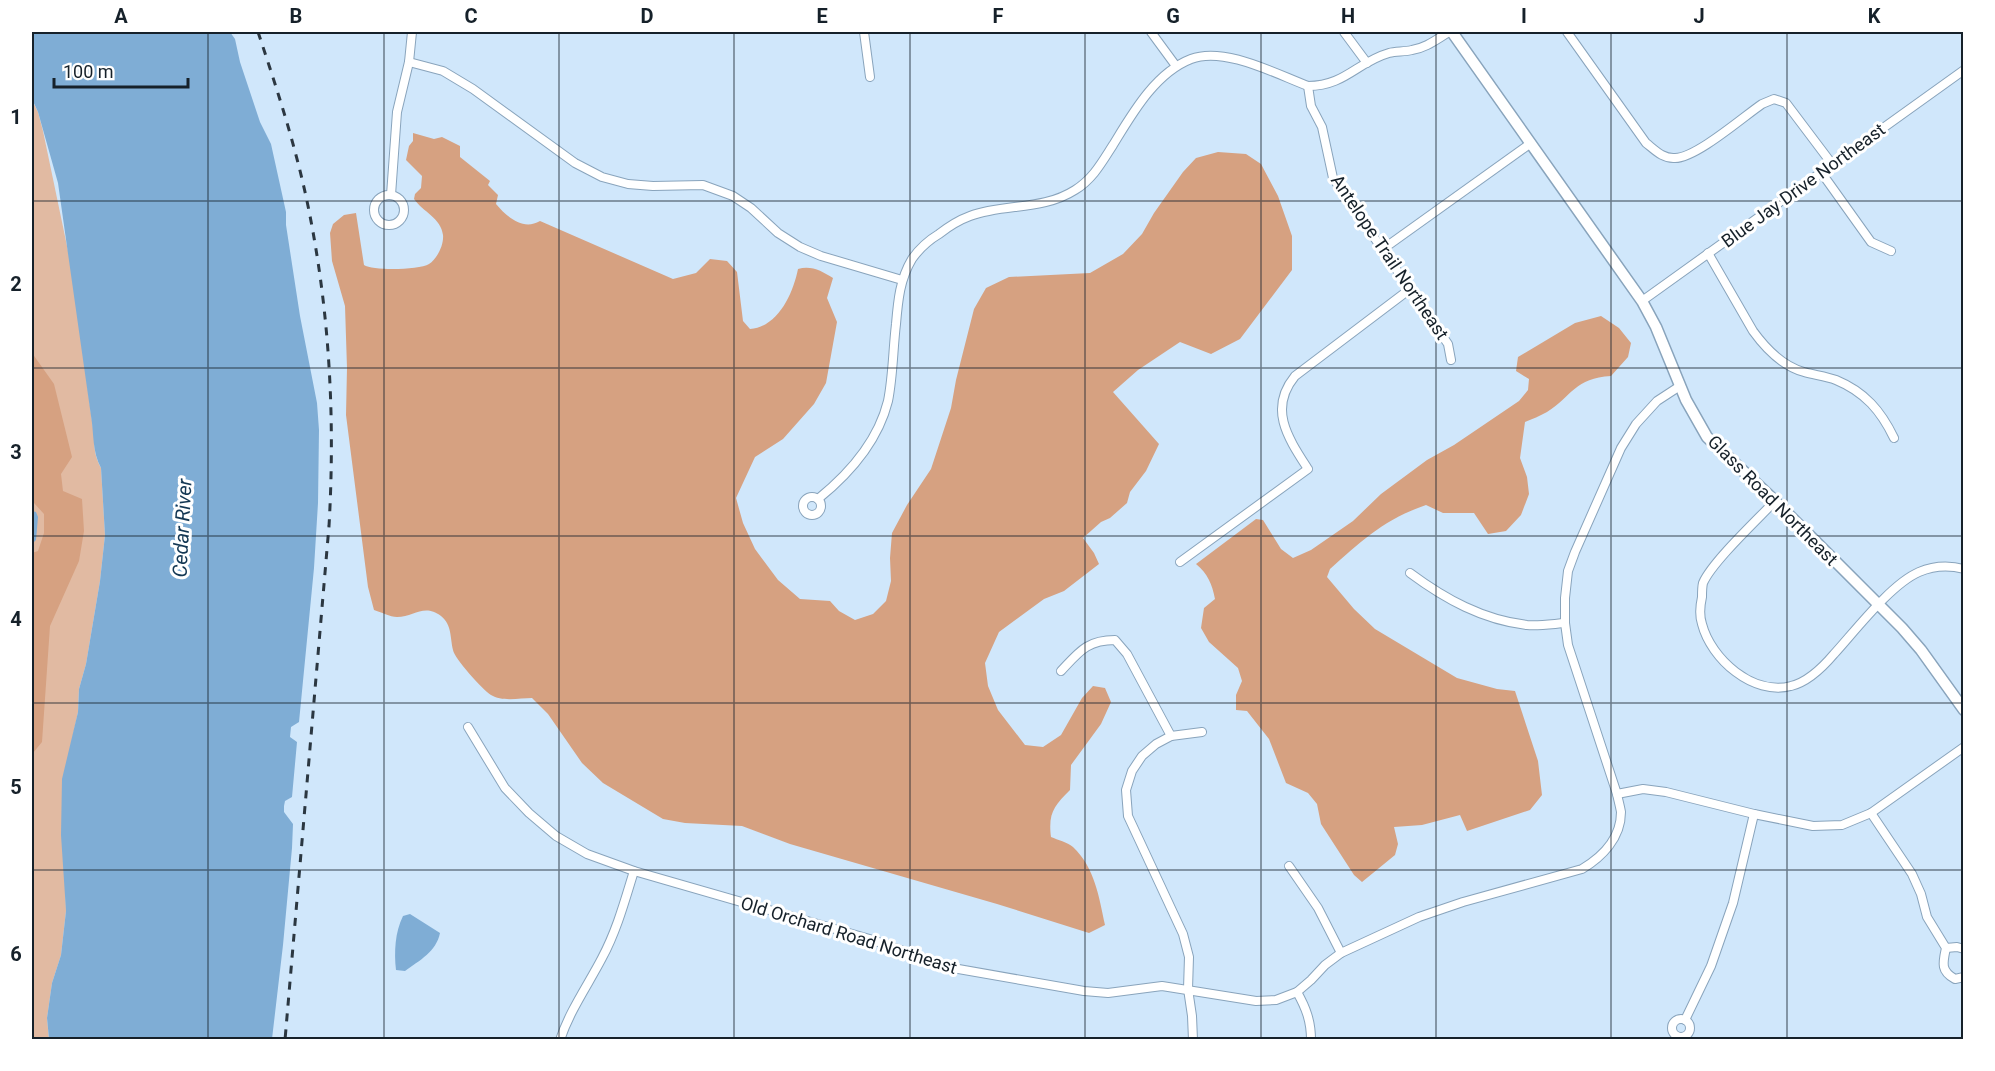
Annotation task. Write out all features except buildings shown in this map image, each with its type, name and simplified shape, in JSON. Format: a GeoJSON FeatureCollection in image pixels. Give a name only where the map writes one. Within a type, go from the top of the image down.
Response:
{"type":"FeatureCollection","features":[{"type":"Feature","properties":{"kind":"street"},"geometry":{"type":"LineString","coordinates":[[391,195],[397,112],[409,62],[412,32]]}},
{"type":"Feature","properties":{"kind":"street"},"geometry":{"type":"LineString","coordinates":[[864,32],[870,77]]}},
{"type":"Feature","properties":{"kind":"street"},"geometry":{"type":"LineString","coordinates":[[1151,32],[1176,66]]}},
{"type":"Feature","properties":{"kind":"street"},"geometry":{"type":"LineString","coordinates":[[1344,32],[1367,63]]}},
{"type":"Feature","properties":{"kind":"street"},"geometry":{"type":"LineString","coordinates":[[818,499],[854,466],[881,422],[888,400],[902,280],[913,257],[929,241],[971,215],[1056,200],[1077,189],[1097,171],[1133,112],[1152,88],[1176,66],[1193,58],[1212,56],[1234,59],[1308,86],[1332,83],[1389,53],[1415,50],[1451,32]]}},
{"type":"Feature","properties":{"kind":"street","name":"Glass Road Northeast"},"geometry":{"type":"LineString","coordinates":[[1451,32],[1642,301],[1656,327],[1680,386],[1707,436],[1879,605],[1921,650],[1964,710]]}},
{"type":"Feature","properties":{"kind":"street"},"geometry":{"type":"LineString","coordinates":[[1567,32],[1646,144],[1661,155],[1675,158],[1693,154],[1762,104],[1774,99],[1786,103],[1832,164]]}},
{"type":"Feature","properties":{"kind":"street"},"geometry":{"type":"LineString","coordinates":[[409,62],[443,70],[473,88],[575,163],[602,177],[628,184],[653,186],[703,185],[734,196],[778,233],[800,247],[821,256],[902,280]]}},
{"type":"Feature","properties":{"kind":"street","name":"Blue Jay Drive Northeast"},"geometry":{"type":"LineString","coordinates":[[1642,301],[1964,70]]}},
{"type":"Feature","properties":{"kind":"street","name":"Antelope Trail Northeast"},"geometry":{"type":"LineString","coordinates":[[1308,86],[1311,106],[1322,127],[1333,178],[1448,344],[1451,360]]}},
{"type":"Feature","properties":{"kind":"street"},"geometry":{"type":"LineString","coordinates":[[1383,249],[1532,143]]}},
{"type":"Feature","properties":{"kind":"street"},"geometry":{"type":"LineString","coordinates":[[1821,172],[1871,242],[1891,251]]}},
{"type":"Feature","properties":{"kind":"street"},"geometry":{"type":"LineString","coordinates":[[391,195],[403,204],[404,214],[399,222],[389,226],[376,219],[374,209],[378,200],[391,195]]}},
{"type":"Feature","properties":{"kind":"street"},"geometry":{"type":"LineString","coordinates":[[1708,253],[1753,332],[1779,360],[1800,371],[1835,380],[1860,394],[1882,414],[1894,438]]}},
{"type":"Feature","properties":{"kind":"street"},"geometry":{"type":"LineString","coordinates":[[1180,562],[1308,469],[1287,437],[1282,399],[1285,388],[1295,376],[1410,290]]}},
{"type":"Feature","properties":{"kind":"street","name":"Old Orchard Road Northeast"},"geometry":{"type":"LineString","coordinates":[[468,727],[506,788],[529,813],[556,836],[587,854],[634,871],[813,921],[947,967],[1092,992],[1108,993],[1162,986],[1256,1001],[1276,1000],[1297,992],[1341,953],[1419,917],[1463,902],[1582,869],[1597,860],[1608,848],[1617,832],[1621,813],[1617,794],[1568,645],[1564,598],[1568,571],[1621,448],[1636,424],[1657,401],[1680,386]]}},
{"type":"Feature","properties":{"kind":"street"},"geometry":{"type":"LineString","coordinates":[[1775,501],[1717,563],[1703,583],[1700,610],[1702,625],[1708,639],[1737,674],[1763,687],[1791,686],[1812,675],[1900,584],[1918,572],[1936,567],[1964,568]]}},
{"type":"Feature","properties":{"kind":"street"},"geometry":{"type":"LineString","coordinates":[[1410,573],[1439,594],[1499,620],[1529,625],[1565,623]]}},
{"type":"Feature","properties":{"kind":"street"},"geometry":{"type":"LineString","coordinates":[[1061,671],[1077,654],[1098,640],[1115,640],[1127,654],[1171,736]]}},
{"type":"Feature","properties":{"kind":"street"},"geometry":{"type":"LineString","coordinates":[[1193,1040],[1188,989],[1190,957],[1183,934],[1128,816],[1126,790],[1132,771],[1142,756],[1171,736],[1202,732]]}},
{"type":"Feature","properties":{"kind":"street"},"geometry":{"type":"LineString","coordinates":[[1617,794],[1643,789],[1666,792],[1814,826],[1842,825],[1871,813],[1964,747]]}},
{"type":"Feature","properties":{"kind":"street"},"geometry":{"type":"LineString","coordinates":[[1871,813],[1912,874],[1921,894],[1927,917],[1946,948],[1943,964],[1946,973],[1955,979],[1964,977]]}},
{"type":"Feature","properties":{"kind":"street"},"geometry":{"type":"LineString","coordinates":[[1685,1020],[1710,966],[1733,903],[1754,814]]}},
{"type":"Feature","properties":{"kind":"street"},"geometry":{"type":"LineString","coordinates":[[1289,866],[1318,908],[1341,953]]}},
{"type":"Feature","properties":{"kind":"street"},"geometry":{"type":"LineString","coordinates":[[560,1040],[573,1006],[614,933],[634,871]]}},
{"type":"Feature","properties":{"kind":"street"},"geometry":{"type":"LineString","coordinates":[[1946,948],[1964,949]]}},
{"type":"Feature","properties":{"kind":"street"},"geometry":{"type":"LineString","coordinates":[[1297,992],[1307,1008],[1311,1040]]}},
{"type":"Feature","properties":{"kind":"shaded area"},"geometry":{"type":"Polygon","coordinates":[[[32,100],[43,131],[72,270],[95,448],[101,468],[105,535],[86,664],[79,689],[78,712],[62,786],[66,911],[61,955],[52,983],[47,1018],[49,1040],[32,1039],[32,100]]]}},
{"type":"Feature","properties":{"kind":"shaded area"},"geometry":{"type":"Polygon","coordinates":[[[413,133],[434,139],[442,137],[460,146],[460,157],[490,181],[488,185],[498,195],[496,204],[516,221],[534,224],[540,221],[673,279],[696,273],[710,259],[727,261],[737,272],[743,321],[750,329],[769,322],[783,308],[798,269],[812,268],[833,278],[827,298],[837,322],[826,383],[814,404],[783,439],[755,457],[736,498],[743,523],[755,549],[778,580],[800,599],[830,601],[839,611],[855,620],[873,614],[886,601],[891,581],[892,533],[931,469],[951,408],[974,309],[986,288],[1009,277],[1090,273],[1123,254],[1142,234],[1183,172],[1196,158],[1218,152],[1246,154],[1261,164],[1278,196],[1292,236],[1292,270],[1240,339],[1211,354],[1180,342],[1138,370],[1113,392],[1159,444],[1146,471],[1130,492],[1127,503],[1083,538],[1099,564],[1064,591],[1044,599],[999,632],[985,663],[988,686],[998,710],[1025,745],[1043,747],[1061,735],[1082,698],[1093,686],[1105,688],[1111,702],[1101,724],[1071,765],[1070,790],[1053,810],[1050,829],[1051,837],[1073,847],[1086,864],[1095,883],[1105,925],[1089,933],[790,844],[742,826],[685,823],[663,819],[603,783],[582,763],[548,714],[532,698],[500,698],[487,692],[458,660],[453,650],[449,627],[441,616],[435,612],[424,611],[394,617],[374,610],[368,587],[346,415],[345,306],[332,261],[330,233],[333,224],[344,215],[356,213],[364,265],[386,269],[406,269],[424,266],[435,259],[443,239],[442,229],[414,199],[415,194],[421,188],[422,176],[406,160],[409,146],[413,141],[413,133]]]}},
{"type":"Feature","properties":{"kind":"shaded area"},"geometry":{"type":"Polygon","coordinates":[[[1601,316],[1619,328],[1631,343],[1628,357],[1611,376],[1589,380],[1547,412],[1525,422],[1520,458],[1527,477],[1529,494],[1521,515],[1506,531],[1488,534],[1474,513],[1443,513],[1426,505],[1386,524],[1363,540],[1330,569],[1327,577],[1354,609],[1375,629],[1457,678],[1497,689],[1515,691],[1538,761],[1542,795],[1530,810],[1467,831],[1460,815],[1422,825],[1394,827],[1398,844],[1395,855],[1362,882],[1354,875],[1321,824],[1317,804],[1308,793],[1286,783],[1269,739],[1247,711],[1236,710],[1236,695],[1242,681],[1238,668],[1209,642],[1201,628],[1204,608],[1215,599],[1209,580],[1196,564],[1256,519],[1263,520],[1281,549],[1293,558],[1311,550],[1353,521],[1381,494],[1427,460],[1454,445],[1519,401],[1528,390],[1529,379],[1516,371],[1518,357],[1575,323],[1601,316]]]}},
{"type":"Feature","properties":{"kind":"shaded area"},"geometry":{"type":"Polygon","coordinates":[[[32,353],[54,384],[72,457],[61,474],[63,491],[82,499],[84,531],[79,561],[50,626],[42,742],[33,753],[32,553],[38,551],[44,533],[44,514],[34,503],[32,504],[32,353]]]}},
{"type":"Feature","properties":{"kind":"water","name":"Cedar River"},"geometry":{"type":"Polygon","coordinates":[[[32,32],[230,32],[235,39],[240,62],[260,122],[271,144],[286,212],[300,316],[317,403],[319,430],[314,568],[299,722],[291,727],[290,737],[297,742],[292,797],[285,801],[284,806],[284,812],[293,824],[292,848],[272,1039],[49,1039],[47,1018],[52,983],[61,955],[66,911],[61,835],[62,779],[78,712],[79,689],[86,664],[105,535],[101,468],[95,449],[58,183],[38,112],[32,99],[32,32]]]}},
{"type":"Feature","properties":{"kind":"water"},"geometry":{"type":"Polygon","coordinates":[[[32,511],[36,512],[38,517],[36,540],[32,544],[32,511]]]}},
{"type":"Feature","properties":{"kind":"water"},"geometry":{"type":"Polygon","coordinates":[[[410,914],[440,933],[438,940],[427,955],[405,971],[396,970],[395,949],[398,929],[403,916],[410,914]]]}},
{"type":"Feature","properties":{"kind":"railway"},"geometry":{"type":"LineString","coordinates":[[258,32],[294,146],[310,216],[322,293],[331,409],[329,526],[285,1040]]}}]}
